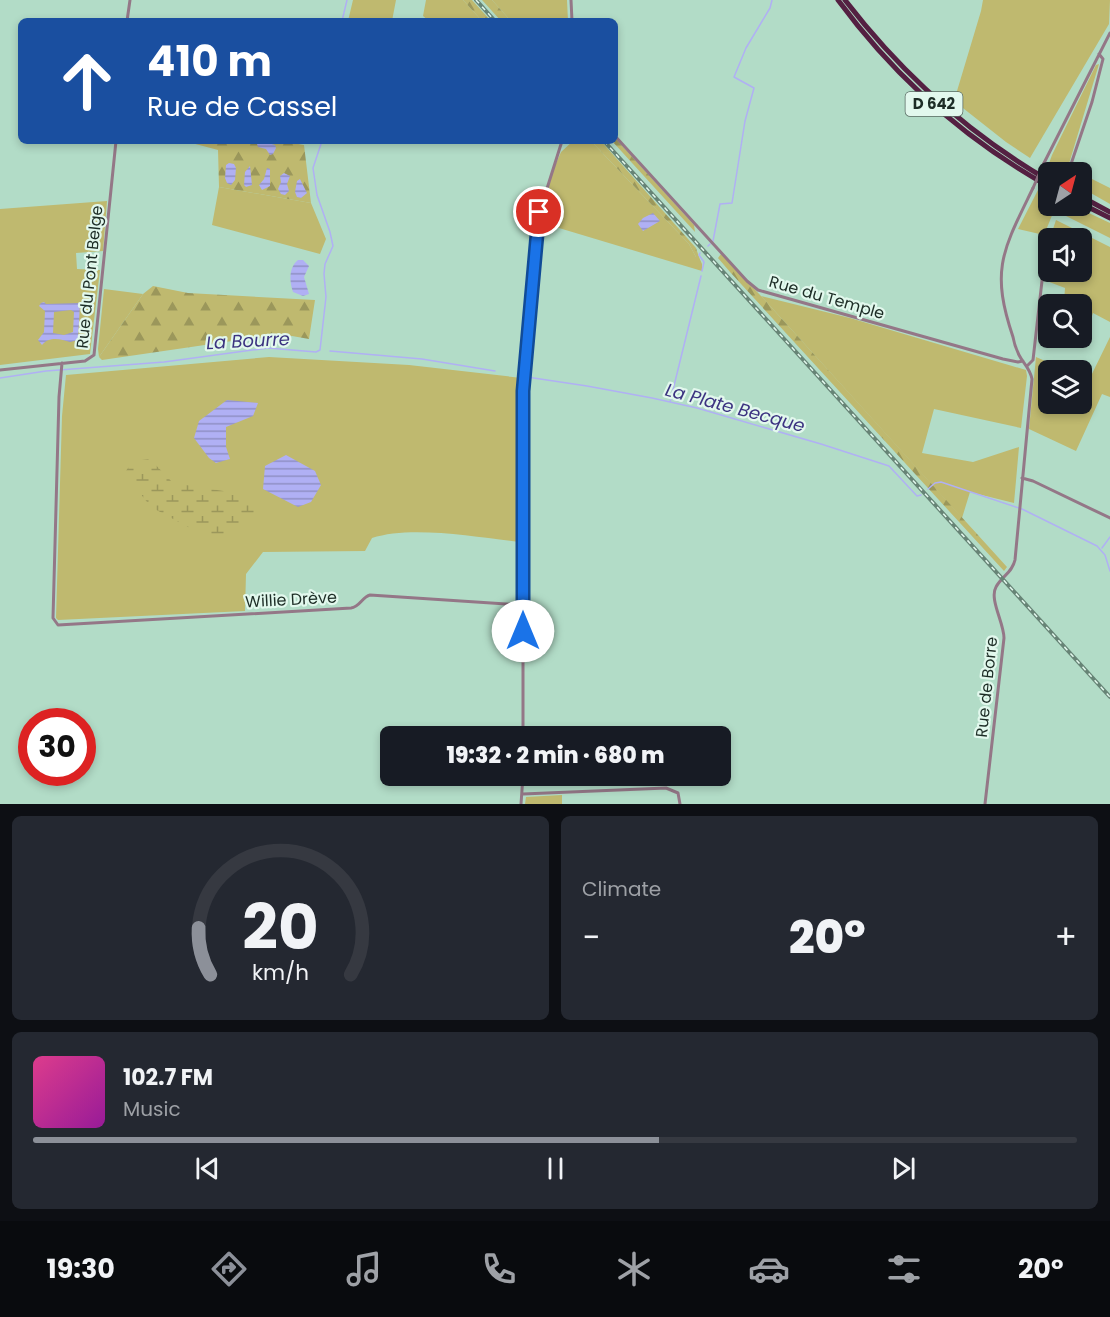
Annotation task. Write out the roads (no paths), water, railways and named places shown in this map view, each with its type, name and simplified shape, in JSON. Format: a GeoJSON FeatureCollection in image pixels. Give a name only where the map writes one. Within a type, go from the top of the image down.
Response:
{"type":"FeatureCollection","features":[{"type":"Feature","properties":{"kind":"highway","name":"D 642"},"geometry":{"type":"LineString","coordinates":[[838,0],[884,56],[936,106],[986,146],[1038,180]]}},
{"type":"Feature","properties":{"kind":"highway","name":"D 642"},"geometry":{"type":"LineString","coordinates":[[845,0],[895,59],[941,103],[985,138],[1038,173]]}},
{"type":"Feature","properties":{"kind":"highway"},"geometry":{"type":"LineString","coordinates":[[1092,202],[1110,212]]}},
{"type":"Feature","properties":{"kind":"highway"},"geometry":{"type":"LineString","coordinates":[[1092,209],[1110,218]]}},
{"type":"Feature","properties":{"kind":"street"},"geometry":{"type":"LineString","coordinates":[[127,18],[130,0]]}},
{"type":"Feature","properties":{"kind":"street"},"geometry":{"type":"LineString","coordinates":[[571,0],[572,18]]}},
{"type":"Feature","properties":{"kind":"street"},"geometry":{"type":"LineString","coordinates":[[1042,282],[1034,360],[1027,366],[1017,351],[1004,311],[1001,290],[1001,273],[1009,238],[1110,33]]}},
{"type":"Feature","properties":{"kind":"street"},"geometry":{"type":"LineString","coordinates":[[1072,162],[1096,88],[1103,59],[1099,54]]}},
{"type":"Feature","properties":{"kind":"street","name":"Rue du Temple"},"geometry":{"type":"LineString","coordinates":[[618,139],[756,289],[1003,359],[1018,363],[1023,361]]}},
{"type":"Feature","properties":{"kind":"street","name":"Rue du Pont Belge"},"geometry":{"type":"LineString","coordinates":[[0,370],[88,361],[95,352],[116,144]]}},
{"type":"Feature","properties":{"kind":"street"},"geometry":{"type":"LineString","coordinates":[[523,726],[524,377],[538,217],[561,144]]}},
{"type":"Feature","properties":{"kind":"street","name":"Willie Drève"},"geometry":{"type":"LineString","coordinates":[[62,365],[59,400],[54,615],[56,623],[61,625],[351,608],[357,607],[363,598],[370,595],[523,605]]}},
{"type":"Feature","properties":{"kind":"street","name":"Rue de Borre"},"geometry":{"type":"LineString","coordinates":[[985,804],[1004,638],[994,592],[996,586],[1014,566],[1032,379],[1027,366]]}},
{"type":"Feature","properties":{"kind":"street"},"geometry":{"type":"LineString","coordinates":[[1021,477],[1033,480],[1110,518]]}},
{"type":"Feature","properties":{"kind":"street"},"geometry":{"type":"LineString","coordinates":[[521,804],[523,786]]}},
{"type":"Feature","properties":{"kind":"street"},"geometry":{"type":"LineString","coordinates":[[523,794],[668,788],[678,793],[680,804]]}},
{"type":"Feature","properties":{"kind":"water"},"geometry":{"type":"Polygon","coordinates":[[[257,144],[272,144],[276,148],[270,155],[266,149],[258,147],[257,144]]]}},
{"type":"Feature","properties":{"kind":"water"},"geometry":{"type":"Polygon","coordinates":[[[234,164],[236,168],[235,180],[231,185],[225,178],[226,165],[234,164]]]}},
{"type":"Feature","properties":{"kind":"water"},"geometry":{"type":"Polygon","coordinates":[[[250,166],[252,185],[246,187],[244,185],[245,172],[250,166]]]}},
{"type":"Feature","properties":{"kind":"water"},"geometry":{"type":"Polygon","coordinates":[[[267,168],[270,169],[270,186],[262,190],[259,185],[264,179],[267,168]]]}},
{"type":"Feature","properties":{"kind":"water"},"geometry":{"type":"Polygon","coordinates":[[[284,173],[290,176],[287,184],[289,191],[285,195],[281,194],[278,189],[281,182],[280,176],[284,173]]]}},
{"type":"Feature","properties":{"kind":"water"},"geometry":{"type":"Polygon","coordinates":[[[300,179],[307,193],[301,198],[297,197],[295,192],[297,181],[300,179]]]}},
{"type":"Feature","properties":{"kind":"water"},"geometry":{"type":"Polygon","coordinates":[[[653,213],[660,221],[643,231],[638,224],[643,218],[653,213]]]}},
{"type":"Feature","properties":{"kind":"water"},"geometry":{"type":"Polygon","coordinates":[[[298,260],[303,260],[309,266],[304,277],[309,294],[303,296],[293,292],[291,283],[291,270],[298,260]]]}},
{"type":"Feature","properties":{"kind":"water"},"geometry":{"type":"Polygon","coordinates":[[[41,303],[80,303],[78,340],[70,342],[52,339],[42,345],[38,340],[44,332],[45,311],[39,306],[41,303]],[[71,310],[54,312],[53,333],[64,335],[73,332],[74,312],[71,310]]]}},
{"type":"Feature","properties":{"kind":"water"},"geometry":{"type":"Polygon","coordinates":[[[227,400],[258,403],[253,416],[226,427],[226,447],[230,459],[216,463],[209,458],[194,438],[199,421],[227,400]]]}},
{"type":"Feature","properties":{"kind":"water"},"geometry":{"type":"Polygon","coordinates":[[[286,455],[315,471],[321,485],[311,502],[298,507],[263,489],[265,466],[286,455]]]}},
{"type":"Feature","properties":{"kind":"waterway","name":"La Bourre"},"geometry":{"type":"LineString","coordinates":[[343,18],[347,0]]}},
{"type":"Feature","properties":{"kind":"waterway"},"geometry":{"type":"LineString","coordinates":[[713,241],[720,204],[732,203],[745,121],[754,88],[734,77],[746,48],[770,8],[772,0]]}},
{"type":"Feature","properties":{"kind":"waterway","name":"La Bourre"},"geometry":{"type":"LineString","coordinates":[[0,378],[46,371],[164,362],[268,348],[316,352],[320,350],[326,297],[325,264],[333,246],[317,195],[313,168],[321,144]]}},
{"type":"Feature","properties":{"kind":"waterway"},"geometry":{"type":"LineString","coordinates":[[700,253],[704,262],[702,271]]}},
{"type":"Feature","properties":{"kind":"waterway"},"geometry":{"type":"LineString","coordinates":[[670,402],[701,276]]}},
{"type":"Feature","properties":{"kind":"waterway"},"geometry":{"type":"LineString","coordinates":[[330,351],[422,359],[495,371]]}},
{"type":"Feature","properties":{"kind":"waterway","name":"La Plate Becque"},"geometry":{"type":"LineString","coordinates":[[527,377],[587,386],[697,408],[821,444],[889,466],[917,496],[921,495]]}},
{"type":"Feature","properties":{"kind":"waterway","name":"La Plate Becque"},"geometry":{"type":"LineString","coordinates":[[928,489],[935,483],[941,482],[1022,509],[1097,546],[1105,555],[1110,571]]}},
{"type":"Feature","properties":{"kind":"waterway"},"geometry":{"type":"LineString","coordinates":[[1102,548],[1110,537]]}},
{"type":"Feature","properties":{"kind":"railway"},"geometry":{"type":"LineString","coordinates":[[476,0],[492,18]]}},
{"type":"Feature","properties":{"kind":"railway"},"geometry":{"type":"LineString","coordinates":[[607,144],[1110,697]]}}]}
